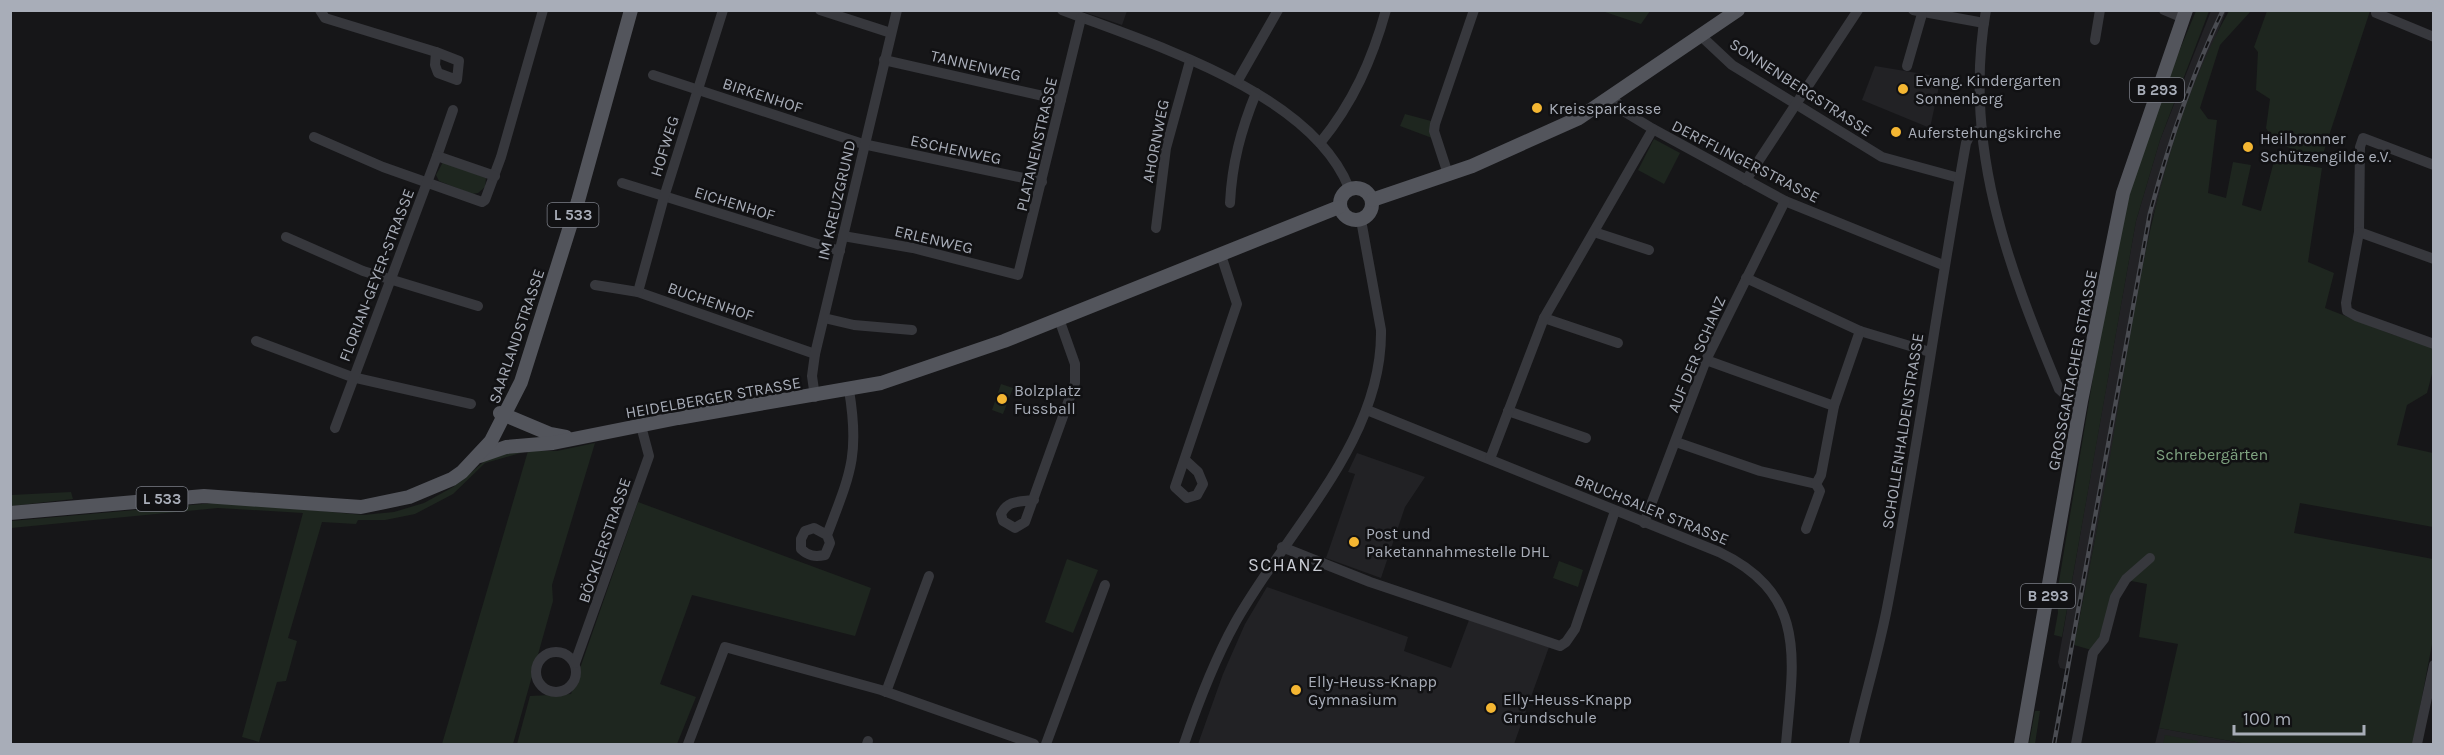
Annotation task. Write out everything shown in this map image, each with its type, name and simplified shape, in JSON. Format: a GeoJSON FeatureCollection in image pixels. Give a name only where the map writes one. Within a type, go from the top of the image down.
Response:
{"type":"FeatureCollection","features":[{"type":"Feature","properties":{"kind":"main road","name":"SAARLANDSTRASSE"},"geometry":{"type":"LineString","coordinates":[[433,487],[468,458],[500,419],[527,339],[622,10]]}},
{"type":"Feature","properties":{"kind":"main road","name":"SAARLANDSTRASSE"},"geometry":{"type":"LineString","coordinates":[[433,487],[452,479],[478,457],[521,382],[542,319],[631,10]]}},
{"type":"Feature","properties":{"kind":"main road"},"geometry":{"type":"LineString","coordinates":[[1372,200],[1448,174],[1544,135],[1579,118],[1738,10]]}},
{"type":"Feature","properties":{"kind":"main road","name":"GROSSGARTACHER STRASSE"},"geometry":{"type":"LineString","coordinates":[[2021,744],[2081,401],[2123,193],[2185,14]]}},
{"type":"Feature","properties":{"kind":"main road"},"geometry":{"type":"LineString","coordinates":[[1349,188],[1363,189],[1372,200],[1368,215],[1361,220],[1352,220],[1344,216],[1340,207],[1340,200],[1349,188]]}},
{"type":"Feature","properties":{"kind":"main road","name":"HEIDELBERGER STRASSE"},"geometry":{"type":"LineString","coordinates":[[478,457],[489,451],[531,443],[553,443],[882,383],[945,364],[1340,207]]}},
{"type":"Feature","properties":{"kind":"main road","name":"HEIDELBERGER STRASSE"},"geometry":{"type":"LineString","coordinates":[[500,419],[550,434],[583,437]]}},
{"type":"Feature","properties":{"kind":"main road"},"geometry":{"type":"LineString","coordinates":[[500,419],[531,443]]}},
{"type":"Feature","properties":{"kind":"main road","name":"L 533"},"geometry":{"type":"LineString","coordinates":[[10,513],[204,496],[361,507],[381,505],[433,487]]}},
{"type":"Feature","properties":{"kind":"street"},"geometry":{"type":"LineString","coordinates":[[320,10],[325,18],[436,52]]}},
{"type":"Feature","properties":{"kind":"street","name":"FLORIAN-GEYER-STRASSE"},"geometry":{"type":"LineString","coordinates":[[428,183],[482,202],[485,200],[495,176],[543,10]]}},
{"type":"Feature","properties":{"kind":"street","name":"HOFWEG"},"geometry":{"type":"LineString","coordinates":[[638,292],[664,196],[723,10]]}},
{"type":"Feature","properties":{"kind":"street"},"geometry":{"type":"LineString","coordinates":[[820,10],[891,33]]}},
{"type":"Feature","properties":{"kind":"street","name":"IM KREUZGRUND"},"geometry":{"type":"LineString","coordinates":[[815,397],[812,376],[815,354],[897,10]]}},
{"type":"Feature","properties":{"kind":"street"},"geometry":{"type":"LineString","coordinates":[[1062,10],[1190,61],[1256,93],[1297,122],[1320,143],[1338,166],[1349,188]]}},
{"type":"Feature","properties":{"kind":"street"},"geometry":{"type":"LineString","coordinates":[[1237,82],[1278,10]]}},
{"type":"Feature","properties":{"kind":"street"},"geometry":{"type":"LineString","coordinates":[[1320,143],[1336,123],[1363,77],[1386,10]]}},
{"type":"Feature","properties":{"kind":"street"},"geometry":{"type":"LineString","coordinates":[[1448,174],[1434,131],[1435,124],[1474,10]]}},
{"type":"Feature","properties":{"kind":"street"},"geometry":{"type":"LineString","coordinates":[[1746,180],[1858,10]]}},
{"type":"Feature","properties":{"kind":"street"},"geometry":{"type":"LineString","coordinates":[[1986,10],[1980,95],[1987,177],[1998,228],[2059,389],[2069,398],[2081,401]]}},
{"type":"Feature","properties":{"kind":"street"},"geometry":{"type":"LineString","coordinates":[[2095,40],[2100,10]]}},
{"type":"Feature","properties":{"kind":"street"},"geometry":{"type":"LineString","coordinates":[[2164,10],[2185,14]]}},
{"type":"Feature","properties":{"kind":"street"},"geometry":{"type":"LineString","coordinates":[[1908,66],[1918,12],[1984,22]]}},
{"type":"Feature","properties":{"kind":"street"},"geometry":{"type":"LineString","coordinates":[[2376,13],[2433,37]]}},
{"type":"Feature","properties":{"kind":"street","name":"PLATANENSTRASSE"},"geometry":{"type":"LineString","coordinates":[[1018,275],[1081,18]]}},
{"type":"Feature","properties":{"kind":"street","name":"SONNENBERGSTRASSE"},"geometry":{"type":"LineString","coordinates":[[1700,35],[1731,64],[1882,157],[1959,178]]}},
{"type":"Feature","properties":{"kind":"street","name":"TANNENWEG"},"geometry":{"type":"LineString","coordinates":[[885,60],[1062,100]]}},
{"type":"Feature","properties":{"kind":"street","name":"AHORNWEG"},"geometry":{"type":"LineString","coordinates":[[1156,228],[1166,148],[1175,108],[1190,61]]}},
{"type":"Feature","properties":{"kind":"street","name":"BIRKENHOF"},"geometry":{"type":"LineString","coordinates":[[653,75],[864,144]]}},
{"type":"Feature","properties":{"kind":"street"},"geometry":{"type":"LineString","coordinates":[[1230,203],[1232,170],[1240,135],[1256,93]]}},
{"type":"Feature","properties":{"kind":"street","name":"DERFFLINGERSTRASSE"},"geometry":{"type":"LineString","coordinates":[[1611,96],[1625,112],[1653,129],[1785,201],[1943,265]]}},
{"type":"Feature","properties":{"kind":"street","name":"FLORIAN-GEYER-STRASSE"},"geometry":{"type":"LineString","coordinates":[[334,428],[352,377],[393,279],[453,110]]}},
{"type":"Feature","properties":{"kind":"street"},"geometry":{"type":"LineString","coordinates":[[1490,459],[1544,318],[1653,129]]}},
{"type":"Feature","properties":{"kind":"street","name":"SCHOLLENHALDENSTRASSE"},"geometry":{"type":"LineString","coordinates":[[1854,744],[1888,603],[1923,412],[1943,265],[1966,143],[1971,133],[1982,129]]}},
{"type":"Feature","properties":{"kind":"street"},"geometry":{"type":"LineString","coordinates":[[314,137],[428,183]]}},
{"type":"Feature","properties":{"kind":"street"},"geometry":{"type":"LineString","coordinates":[[2433,165],[2363,138],[2360,147],[2360,232],[2346,303],[2347,310],[2394,332],[2433,344]]}},
{"type":"Feature","properties":{"kind":"street","name":"ESCHENWEG"},"geometry":{"type":"LineString","coordinates":[[864,144],[1042,182]]}},
{"type":"Feature","properties":{"kind":"street"},"geometry":{"type":"LineString","coordinates":[[437,156],[495,176]]}},
{"type":"Feature","properties":{"kind":"street","name":"EICHENHOF"},"geometry":{"type":"LineString","coordinates":[[622,183],[840,251]]}},
{"type":"Feature","properties":{"kind":"street","name":"AUF DER SCHANZ"},"geometry":{"type":"LineString","coordinates":[[1644,523],[1706,360],[1785,201]]}},
{"type":"Feature","properties":{"kind":"street"},"geometry":{"type":"LineString","coordinates":[[1184,744],[1207,684],[1236,622],[1282,547],[1321,495],[1367,410],[1379,365],[1381,330],[1361,220]]}},
{"type":"Feature","properties":{"kind":"street"},"geometry":{"type":"LineString","coordinates":[[1594,232],[1649,250]]}},
{"type":"Feature","properties":{"kind":"street"},"geometry":{"type":"LineString","coordinates":[[2360,232],[2433,260]]}},
{"type":"Feature","properties":{"kind":"street","name":"ERLENWEG"},"geometry":{"type":"LineString","coordinates":[[843,236],[913,248],[1018,275]]}},
{"type":"Feature","properties":{"kind":"street"},"geometry":{"type":"LineString","coordinates":[[286,237],[335,260],[478,306]]}},
{"type":"Feature","properties":{"kind":"street"},"geometry":{"type":"LineString","coordinates":[[1185,460],[1237,304],[1221,255]]}},
{"type":"Feature","properties":{"kind":"street"},"geometry":{"type":"LineString","coordinates":[[1746,278],[1860,331],[1930,352]]}},
{"type":"Feature","properties":{"kind":"street","name":"BUCHENHOF"},"geometry":{"type":"LineString","coordinates":[[595,285],[638,292],[815,354]]}},
{"type":"Feature","properties":{"kind":"street"},"geometry":{"type":"LineString","coordinates":[[824,318],[854,325],[912,330]]}},
{"type":"Feature","properties":{"kind":"street"},"geometry":{"type":"LineString","coordinates":[[1544,318],[1618,343]]}},
{"type":"Feature","properties":{"kind":"street"},"geometry":{"type":"LineString","coordinates":[[1034,500],[1075,382],[1075,364],[1059,319]]}},
{"type":"Feature","properties":{"kind":"street"},"geometry":{"type":"LineString","coordinates":[[1816,484],[1821,475],[1834,406],[1860,331]]}},
{"type":"Feature","properties":{"kind":"street"},"geometry":{"type":"LineString","coordinates":[[256,341],[352,377],[471,404]]}},
{"type":"Feature","properties":{"kind":"street"},"geometry":{"type":"LineString","coordinates":[[1706,360],[1834,406]]}},
{"type":"Feature","properties":{"kind":"street"},"geometry":{"type":"LineString","coordinates":[[827,535],[849,478],[855,451],[855,432],[849,390]]}},
{"type":"Feature","properties":{"kind":"street","name":"BRUCHSALER STRASSE"},"geometry":{"type":"LineString","coordinates":[[1367,410],[1742,564],[1767,586],[1789,627],[1792,654],[1786,744]]}},
{"type":"Feature","properties":{"kind":"street"},"geometry":{"type":"LineString","coordinates":[[1508,411],[1586,438]]}},
{"type":"Feature","properties":{"kind":"street","name":"BÖCKLERSTRASSE"},"geometry":{"type":"LineString","coordinates":[[575,663],[649,456],[641,426]]}},
{"type":"Feature","properties":{"kind":"street"},"geometry":{"type":"LineString","coordinates":[[1676,442],[1760,471],[1798,482],[1816,484]]}},
{"type":"Feature","properties":{"kind":"street"},"geometry":{"type":"LineString","coordinates":[[1806,529],[1820,491],[1816,484]]}},
{"type":"Feature","properties":{"kind":"street"},"geometry":{"type":"LineString","coordinates":[[1282,547],[1406,594],[1560,646],[1566,642],[1575,629],[1615,511]]}},
{"type":"Feature","properties":{"kind":"street"},"geometry":{"type":"LineString","coordinates":[[2076,744],[2093,653],[2104,639],[2115,597],[2126,579],[2150,558]]}},
{"type":"Feature","properties":{"kind":"street"},"geometry":{"type":"LineString","coordinates":[[886,692],[929,576]]}},
{"type":"Feature","properties":{"kind":"street"},"geometry":{"type":"LineString","coordinates":[[1046,744],[1105,585]]}},
{"type":"Feature","properties":{"kind":"street"},"geometry":{"type":"LineString","coordinates":[[688,744],[725,647],[886,692],[1034,744]]}},
{"type":"Feature","properties":{"kind":"street"},"geometry":{"type":"LineString","coordinates":[[2417,744],[2433,664]]}},
{"type":"Feature","properties":{"kind":"shaded area"},"geometry":{"type":"Polygon","coordinates":[[[1127,10],[1122,25],[1081,11],[1127,10]]]}},
{"type":"Feature","properties":{"kind":"shaded area"},"geometry":{"type":"Polygon","coordinates":[[[2211,11],[2226,11],[2173,146],[2151,223],[2105,490],[2069,670],[2060,668],[2058,662],[2136,221],[2160,140],[2211,11]]]}},
{"type":"Feature","properties":{"kind":"shaded area","name":"Evang. Kindergarten Sonnenberg"},"geometry":{"type":"Polygon","coordinates":[[[1875,66],[1941,77],[1930,128],[1862,100],[1875,66]]]}},
{"type":"Feature","properties":{"kind":"shaded area"},"geometry":{"type":"Polygon","coordinates":[[[1357,453],[1425,477],[1405,507],[1381,578],[1326,558],[1355,474],[1348,472],[1357,453]]]}},
{"type":"Feature","properties":{"kind":"shaded area"},"geometry":{"type":"Polygon","coordinates":[[[1267,587],[1408,637],[1404,651],[1451,668],[1469,620],[1549,647],[1514,744],[1198,744],[1223,674],[1245,624],[1267,587]]]}},
{"type":"Feature","properties":{"kind":"shaded area"},"geometry":{"type":"Polygon","coordinates":[[[2159,728],[2247,744],[2155,744],[2159,728]]]}},
{"type":"Feature","properties":{"kind":"green space"},"geometry":{"type":"Polygon","coordinates":[[[1602,11],[1650,11],[1641,24],[1602,11]]]}},
{"type":"Feature","properties":{"kind":"green space"},"geometry":{"type":"Polygon","coordinates":[[[2196,11],[2209,11],[2160,140],[2136,221],[2062,637],[2054,635],[2058,613],[2057,593],[2113,258],[2131,184],[2170,73],[2196,11]]]}},
{"type":"Feature","properties":{"kind":"green space","name":"Schrebergärten"},"geometry":{"type":"Polygon","coordinates":[[[2229,11],[2251,11],[2220,45],[2200,108],[2208,119],[2217,120],[2208,193],[2226,198],[2233,162],[2251,165],[2242,205],[2261,211],[2274,161],[2322,168],[2308,262],[2334,273],[2325,308],[2391,334],[2433,347],[2433,370],[2427,393],[2407,405],[2397,445],[2433,453],[2433,527],[2300,503],[2294,533],[2433,559],[2433,639],[2413,744],[2247,744],[2159,728],[2178,644],[2139,637],[2147,584],[2126,580],[2095,651],[2074,645],[2143,263],[2155,211],[2185,108],[2205,59],[2229,11]]]}},
{"type":"Feature","properties":{"kind":"green space"},"geometry":{"type":"Polygon","coordinates":[[[2267,11],[2370,11],[2321,160],[2274,142],[2266,128],[2270,99],[2256,90],[2258,52],[2254,47],[2267,11]]]}},
{"type":"Feature","properties":{"kind":"green space"},"geometry":{"type":"Polygon","coordinates":[[[1405,114],[1431,121],[1432,138],[1400,126],[1405,114]]]}},
{"type":"Feature","properties":{"kind":"green space"},"geometry":{"type":"Polygon","coordinates":[[[1654,139],[1680,153],[1664,184],[1638,170],[1654,139]]]}},
{"type":"Feature","properties":{"kind":"green space"},"geometry":{"type":"Polygon","coordinates":[[[443,162],[486,178],[485,187],[478,193],[472,194],[439,181],[436,175],[443,162]]]}},
{"type":"Feature","properties":{"kind":"green space","name":"Bolzplatz Fussball"},"geometry":{"type":"Polygon","coordinates":[[[1001,384],[1013,388],[1003,414],[992,410],[1001,384]]]}},
{"type":"Feature","properties":{"kind":"green space"},"geometry":{"type":"Polygon","coordinates":[[[595,443],[552,585],[553,601],[513,744],[442,744],[528,451],[557,451],[595,443]]]}},
{"type":"Feature","properties":{"kind":"green space"},"geometry":{"type":"Polygon","coordinates":[[[502,451],[528,451],[485,463],[453,494],[415,514],[385,520],[358,520],[356,524],[322,522],[288,638],[297,641],[286,681],[277,682],[259,742],[242,737],[303,513],[218,508],[11,528],[11,521],[214,503],[363,515],[394,512],[424,503],[453,487],[491,456],[502,451]]]}},
{"type":"Feature","properties":{"kind":"green space"},"geometry":{"type":"Polygon","coordinates":[[[71,492],[73,499],[11,506],[11,495],[71,492]]]}},
{"type":"Feature","properties":{"kind":"green space"},"geometry":{"type":"Polygon","coordinates":[[[638,502],[871,588],[855,636],[692,595],[660,684],[696,697],[677,744],[517,744],[530,696],[571,694],[638,502]]]}},
{"type":"Feature","properties":{"kind":"green space"},"geometry":{"type":"Polygon","coordinates":[[[1067,559],[1098,570],[1073,633],[1045,622],[1067,559]]]}},
{"type":"Feature","properties":{"kind":"green space"},"geometry":{"type":"Polygon","coordinates":[[[1559,561],[1583,570],[1578,587],[1553,578],[1559,561]]]}},
{"type":"Feature","properties":{"kind":"green space"},"geometry":{"type":"Polygon","coordinates":[[[2035,711],[2040,711],[2035,744],[2029,744],[2035,711]]]}},
{"type":"Feature","properties":{"kind":"green space"},"geometry":{"type":"Polygon","coordinates":[[[2165,735],[2198,741],[2197,744],[2163,744],[2165,735]]]}},
{"type":"Feature","properties":{"kind":"railway"},"geometry":{"type":"LineString","coordinates":[[2054,744],[2150,213],[2182,110],[2223,10]]}},
{"type":"Feature","properties":{"kind":"place","name":"Evang. Kindergarten Sonnenberg"},"geometry":{"type":"Point","coordinates":[1903,89]}},
{"type":"Feature","properties":{"kind":"place","name":"Kreissparkasse"},"geometry":{"type":"Point","coordinates":[1537,108]}},
{"type":"Feature","properties":{"kind":"place","name":"Auferstehungskirche"},"geometry":{"type":"Point","coordinates":[1896,132]}},
{"type":"Feature","properties":{"kind":"place","name":"Heilbronner Schützengilde e.V."},"geometry":{"type":"Point","coordinates":[2248,147]}},
{"type":"Feature","properties":{"kind":"place","name":"Bolzplatz Fussball"},"geometry":{"type":"Point","coordinates":[1002,399]}},
{"type":"Feature","properties":{"kind":"place","name":"Post und Paketannahmestelle DHL"},"geometry":{"type":"Point","coordinates":[1354,542]}},
{"type":"Feature","properties":{"kind":"place","name":"Elly-Heuss-Knapp Gymnasium"},"geometry":{"type":"Point","coordinates":[1296,690]}},
{"type":"Feature","properties":{"kind":"place","name":"Elly-Heuss-Knapp Grundschule"},"geometry":{"type":"Point","coordinates":[1491,708]}},
{"type":"Feature","properties":{"kind":"district","name":"SCHANZ"},"geometry":{"type":"Point","coordinates":[1286,565]}}]}
